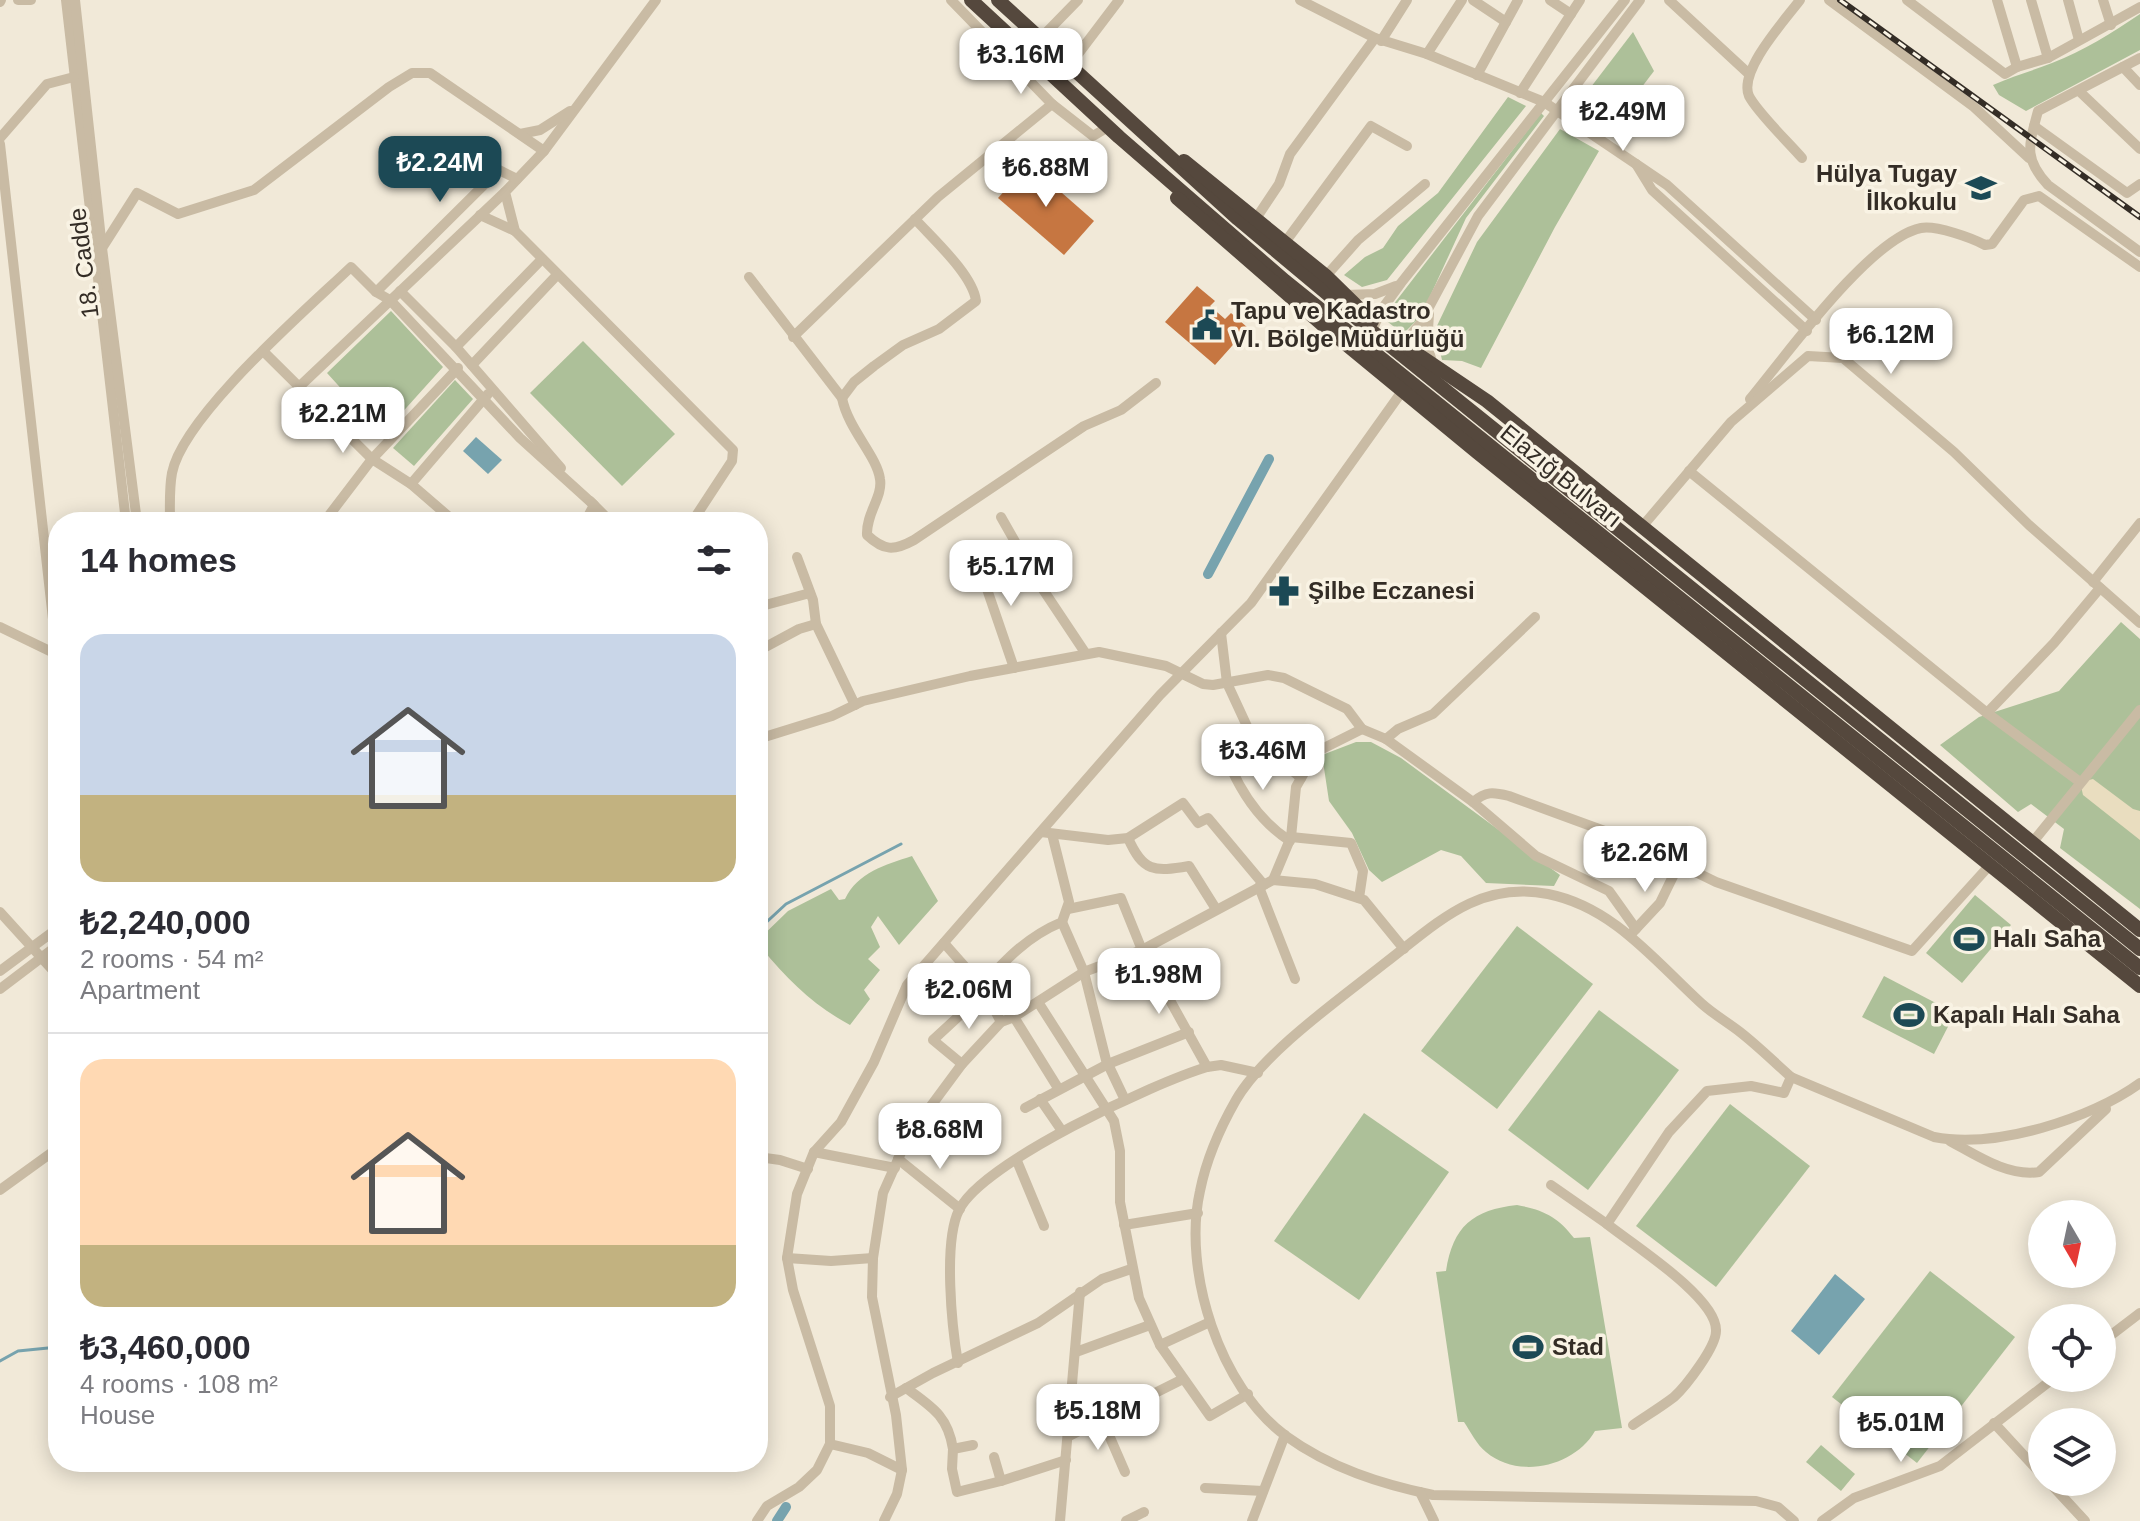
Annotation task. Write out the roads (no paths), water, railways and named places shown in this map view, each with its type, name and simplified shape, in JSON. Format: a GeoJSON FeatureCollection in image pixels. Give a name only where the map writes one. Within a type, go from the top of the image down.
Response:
{"type":"FeatureCollection","features":[{"type":"Feature","properties":{"kind":"highway","name":"Elazığ Bulvarı"},"geometry":{"type":"LineString","coordinates":[[971,0],[1108,127],[1285,281],[2140,968]]}},
{"type":"Feature","properties":{"kind":"highway","name":"Elazığ Bulvarı"},"geometry":{"type":"LineString","coordinates":[[1004,2],[1039,40],[1147,138],[1331,297],[1373,327],[2140,949]]}},
{"type":"Feature","properties":{"kind":"highway"},"geometry":{"type":"LineString","coordinates":[[1147,138],[1199,171],[1286,241],[1346,295],[1373,327]]}},
{"type":"Feature","properties":{"kind":"highway"},"geometry":{"type":"LineString","coordinates":[[1143,158],[1172,194],[1403,390],[2140,986]]}},
{"type":"Feature","properties":{"kind":"highway"},"geometry":{"type":"LineString","coordinates":[[1394,344],[1433,365],[1487,401],[2140,930]]}},
{"type":"Feature","properties":{"kind":"highway"},"geometry":{"type":"LineString","coordinates":[[1609,543],[1653,595]]}},
{"type":"Feature","properties":{"kind":"street"},"geometry":{"type":"LineString","coordinates":[[18,0],[31,0]]}},
{"type":"Feature","properties":{"kind":"street","name":"18. Cadde"},"geometry":{"type":"LineString","coordinates":[[66,0],[125,512]]}},
{"type":"Feature","properties":{"kind":"street","name":"18. Cadde"},"geometry":{"type":"LineString","coordinates":[[75,0],[136,512]]}},
{"type":"Feature","properties":{"kind":"street"},"geometry":{"type":"LineString","coordinates":[[300,386],[505,192],[544,151],[656,0]]}},
{"type":"Feature","properties":{"kind":"street"},"geometry":{"type":"LineString","coordinates":[[951,0],[1052,104],[1093,136],[1108,127]]}},
{"type":"Feature","properties":{"kind":"street"},"geometry":{"type":"LineString","coordinates":[[1039,40],[1078,0]]}},
{"type":"Feature","properties":{"kind":"street"},"geometry":{"type":"LineString","coordinates":[[1069,66],[1119,0]]}},
{"type":"Feature","properties":{"kind":"street"},"geometry":{"type":"LineString","coordinates":[[1300,0],[1378,40],[1427,54],[1544,102],[1667,185],[1816,320]]}},
{"type":"Feature","properties":{"kind":"street"},"geometry":{"type":"LineString","coordinates":[[1325,12],[1333,0]]}},
{"type":"Feature","properties":{"kind":"street"},"geometry":{"type":"LineString","coordinates":[[1257,217],[1279,184],[1290,154],[1407,0]]}},
{"type":"Feature","properties":{"kind":"street"},"geometry":{"type":"LineString","coordinates":[[1427,54],[1462,0]]}},
{"type":"Feature","properties":{"kind":"street"},"geometry":{"type":"LineString","coordinates":[[1473,0],[1506,22]]}},
{"type":"Feature","properties":{"kind":"street"},"geometry":{"type":"LineString","coordinates":[[1477,75],[1518,0]]}},
{"type":"Feature","properties":{"kind":"street"},"geometry":{"type":"LineString","coordinates":[[1550,0],[1571,14]]}},
{"type":"Feature","properties":{"kind":"street"},"geometry":{"type":"LineString","coordinates":[[1520,93],[1580,0]]}},
{"type":"Feature","properties":{"kind":"street"},"geometry":{"type":"LineString","coordinates":[[1625,0],[1401,283],[1373,327],[1367,347],[1394,344],[1420,324],[1478,216],[1640,0]]}},
{"type":"Feature","properties":{"kind":"street"},"geometry":{"type":"LineString","coordinates":[[1669,0],[1749,74]]}},
{"type":"Feature","properties":{"kind":"street"},"geometry":{"type":"LineString","coordinates":[[1800,0],[1749,74],[1749,96],[1802,158]]}},
{"type":"Feature","properties":{"kind":"street"},"geometry":{"type":"LineString","coordinates":[[1829,0],[1974,107],[2029,158],[2035,171],[2048,185],[2140,252]]}},
{"type":"Feature","properties":{"kind":"street"},"geometry":{"type":"LineString","coordinates":[[1907,0],[2005,74],[2048,58],[2111,25],[2140,3]]}},
{"type":"Feature","properties":{"kind":"street"},"geometry":{"type":"LineString","coordinates":[[1997,0],[2017,67]]}},
{"type":"Feature","properties":{"kind":"street"},"geometry":{"type":"LineString","coordinates":[[2031,0],[2048,58]]}},
{"type":"Feature","properties":{"kind":"street"},"geometry":{"type":"LineString","coordinates":[[2068,0],[2079,40]]}},
{"type":"Feature","properties":{"kind":"street"},"geometry":{"type":"LineString","coordinates":[[2103,0],[2111,25]]}},
{"type":"Feature","properties":{"kind":"street"},"geometry":{"type":"LineString","coordinates":[[2029,158],[2038,111],[2140,58]]}},
{"type":"Feature","properties":{"kind":"street"},"geometry":{"type":"LineString","coordinates":[[2123,67],[2140,85]]}},
{"type":"Feature","properties":{"kind":"street"},"geometry":{"type":"LineString","coordinates":[[102,248],[137,193],[178,214],[254,190],[389,87],[412,73],[430,73],[544,151]]}},
{"type":"Feature","properties":{"kind":"street"},"geometry":{"type":"LineString","coordinates":[[48,566],[0,141],[47,84],[74,77]]}},
{"type":"Feature","properties":{"kind":"street"},"geometry":{"type":"LineString","coordinates":[[2079,91],[2140,149]]}},
{"type":"Feature","properties":{"kind":"street"},"geometry":{"type":"LineString","coordinates":[[793,337],[915,219],[1052,104]]}},
{"type":"Feature","properties":{"kind":"street"},"geometry":{"type":"LineString","coordinates":[[520,134],[540,130],[578,106]]}},
{"type":"Feature","properties":{"kind":"street"},"geometry":{"type":"LineString","coordinates":[[1286,241],[1371,126],[1407,146]]}},
{"type":"Feature","properties":{"kind":"street"},"geometry":{"type":"LineString","coordinates":[[2034,126],[2127,193],[2140,184]]}},
{"type":"Feature","properties":{"kind":"street"},"geometry":{"type":"LineString","coordinates":[[1636,164],[1652,190],[1807,331]]}},
{"type":"Feature","properties":{"kind":"street"},"geometry":{"type":"LineString","coordinates":[[376,292],[499,170],[517,179]]}},
{"type":"Feature","properties":{"kind":"street"},"geometry":{"type":"LineString","coordinates":[[1326,276],[1358,240],[1425,184]]}},
{"type":"Feature","properties":{"kind":"street"},"geometry":{"type":"LineString","coordinates":[[505,192],[515,231]]}},
{"type":"Feature","properties":{"kind":"street"},"geometry":{"type":"LineString","coordinates":[[1641,528],[1863,264],[1892,241],[1923,227],[1972,238],[1985,245],[1992,244],[2029,196],[2039,196],[2140,267]]}},
{"type":"Feature","properties":{"kind":"street"},"geometry":{"type":"LineString","coordinates":[[480,215],[515,231],[733,450],[732,461],[699,512]]}},
{"type":"Feature","properties":{"kind":"street"},"geometry":{"type":"LineString","coordinates":[[842,398],[854,382],[903,345],[939,329],[976,301],[960,269],[915,219]]}},
{"type":"Feature","properties":{"kind":"street"},"geometry":{"type":"LineString","coordinates":[[408,259],[422,271]]}},
{"type":"Feature","properties":{"kind":"street"},"geometry":{"type":"LineString","coordinates":[[456,347],[542,259]]}},
{"type":"Feature","properties":{"kind":"street"},"geometry":{"type":"LineString","coordinates":[[170,512],[172,471],[194,428],[263,351],[351,267],[376,292],[390,300],[520,438],[601,512]]}},
{"type":"Feature","properties":{"kind":"street"},"geometry":{"type":"LineString","coordinates":[[332,512],[372,459],[455,371],[557,275]]}},
{"type":"Feature","properties":{"kind":"street"},"geometry":{"type":"LineString","coordinates":[[749,277],[842,398],[846,416],[880,477],[880,492],[866,524],[867,535],[889,550],[914,540],[1084,426],[1121,410],[1156,383]]}},
{"type":"Feature","properties":{"kind":"street"},"geometry":{"type":"LineString","coordinates":[[1331,297],[1375,294],[1401,283]]}},
{"type":"Feature","properties":{"kind":"street"},"geometry":{"type":"LineString","coordinates":[[400,291],[456,347],[594,505]]}},
{"type":"Feature","properties":{"kind":"street"},"geometry":{"type":"LineString","coordinates":[[1430,308],[1427,345],[1433,365]]}},
{"type":"Feature","properties":{"kind":"street"},"geometry":{"type":"LineString","coordinates":[[263,351],[372,459],[411,484],[443,512]]}},
{"type":"Feature","properties":{"kind":"street"},"geometry":{"type":"LineString","coordinates":[[1731,422],[1808,356],[1843,358],[1954,452],[2140,623]]}},
{"type":"Feature","properties":{"kind":"street"},"geometry":{"type":"LineString","coordinates":[[411,484],[492,389]]}},
{"type":"Feature","properties":{"kind":"street"},"geometry":{"type":"LineString","coordinates":[[757,1521],[767,1506],[799,1487],[817,1470],[830,1444],[830,1406],[793,1290],[787,1258],[797,1194],[814,1152],[841,1122],[874,1062],[907,985],[1046,833],[1180,675],[1251,603],[1403,390]]}},
{"type":"Feature","properties":{"kind":"street"},"geometry":{"type":"LineString","coordinates":[[1689,471],[1987,713],[2080,782]]}},
{"type":"Feature","properties":{"kind":"street"},"geometry":{"type":"LineString","coordinates":[[590,512],[594,505]]}},
{"type":"Feature","properties":{"kind":"street"},"geometry":{"type":"LineString","coordinates":[[1001,517],[1038,582],[1086,654]]}},
{"type":"Feature","properties":{"kind":"street"},"geometry":{"type":"LineString","coordinates":[[1987,713],[2054,643],[2140,523]]}},
{"type":"Feature","properties":{"kind":"street"},"geometry":{"type":"LineString","coordinates":[[797,557],[810,593],[816,624],[855,705]]}},
{"type":"Feature","properties":{"kind":"street"},"geometry":{"type":"LineString","coordinates":[[977,560],[1014,668]]}},
{"type":"Feature","properties":{"kind":"street"},"geometry":{"type":"LineString","coordinates":[[768,604],[810,593]]}},
{"type":"Feature","properties":{"kind":"street"},"geometry":{"type":"LineString","coordinates":[[1386,739],[1398,729],[1433,714],[1535,617]]}},
{"type":"Feature","properties":{"kind":"street"},"geometry":{"type":"LineString","coordinates":[[768,646],[799,629],[816,624]]}},
{"type":"Feature","properties":{"kind":"street"},"geometry":{"type":"LineString","coordinates":[[0,627],[48,650]]}},
{"type":"Feature","properties":{"kind":"street"},"geometry":{"type":"LineString","coordinates":[[1221,633],[1227,683],[1256,741],[1301,778]]}},
{"type":"Feature","properties":{"kind":"street"},"geometry":{"type":"LineString","coordinates":[[768,736],[832,716],[855,705],[1086,654],[1122,656],[1166,666],[1203,684],[1268,675],[1284,678],[1347,709],[1362,729],[1386,739],[1473,802],[1536,856],[1609,891],[1633,932],[1703,1005],[1743,1034],[1791,1077],[1934,1137],[1948,1140],[2017,1172],[2039,1172],[2117,1100],[2140,1083]]}},
{"type":"Feature","properties":{"kind":"street"},"geometry":{"type":"LineString","coordinates":[[2032,843],[2140,710]]}},
{"type":"Feature","properties":{"kind":"street"},"geometry":{"type":"LineString","coordinates":[[1265,884],[1290,839],[1296,787],[1316,752],[1354,736],[1362,729]]}},
{"type":"Feature","properties":{"kind":"street"},"geometry":{"type":"LineString","coordinates":[[1256,741],[1233,761],[1231,768],[1242,794],[1275,832],[1290,839],[1351,843],[1363,871],[1359,898]]}},
{"type":"Feature","properties":{"kind":"street"},"geometry":{"type":"LineString","coordinates":[[1473,802],[1483,794],[1492,792],[1509,796],[1632,841],[1678,866],[1912,951],[1989,866]]}},
{"type":"Feature","properties":{"kind":"street"},"geometry":{"type":"LineString","coordinates":[[1046,833],[1108,840],[1128,838],[1183,803],[1198,823],[1208,818],[1265,884],[1295,979]]}},
{"type":"Feature","properties":{"kind":"street"},"geometry":{"type":"LineString","coordinates":[[962,1064],[933,1040],[983,989],[1012,953],[1039,931],[1062,922],[1068,909],[1046,833]]}},
{"type":"Feature","properties":{"kind":"street"},"geometry":{"type":"LineString","coordinates":[[1128,838],[1141,862],[1150,867],[1162,871],[1189,866],[1216,909]]}},
{"type":"Feature","properties":{"kind":"street"},"geometry":{"type":"LineString","coordinates":[[1633,932],[1660,903],[1678,866]]}},
{"type":"Feature","properties":{"kind":"street"},"geometry":{"type":"LineString","coordinates":[[884,1521],[897,1494],[902,1470],[896,1415],[872,1297],[873,1258],[883,1193],[908,1137],[962,1064],[1001,1022],[1014,1017],[1084,972],[1142,950],[1265,884],[1315,884],[1359,898],[1404,949]]}},
{"type":"Feature","properties":{"kind":"street"},"geometry":{"type":"LineString","coordinates":[[1633,932],[1581,904],[1547,894],[1506,890],[1481,897],[1448,915],[1275,1054],[1237,1098],[1214,1147],[1199,1193],[1201,1289],[1210,1322],[1235,1376],[1285,1435],[1319,1456],[1381,1484],[1433,1495],[1756,1501],[1778,1507],[1794,1521]]}},
{"type":"Feature","properties":{"kind":"street"},"geometry":{"type":"LineString","coordinates":[[1068,909],[1121,898],[1142,950],[1207,1067]]}},
{"type":"Feature","properties":{"kind":"street"},"geometry":{"type":"LineString","coordinates":[[0,912],[48,965]]}},
{"type":"Feature","properties":{"kind":"street"},"geometry":{"type":"LineString","coordinates":[[1062,922],[1084,972],[1098,1038],[1125,1100]]}},
{"type":"Feature","properties":{"kind":"street"},"geometry":{"type":"LineString","coordinates":[[0,971],[48,936]]}},
{"type":"Feature","properties":{"kind":"street"},"geometry":{"type":"LineString","coordinates":[[944,943],[983,989],[1001,1022]]}},
{"type":"Feature","properties":{"kind":"street"},"geometry":{"type":"LineString","coordinates":[[0,989],[48,952]]}},
{"type":"Feature","properties":{"kind":"street"},"geometry":{"type":"LineString","coordinates":[[1038,1002],[1114,1121],[1120,1151],[1119,1192],[1131,1269],[1160,1345],[1181,1380],[1210,1416],[1248,1394]]}},
{"type":"Feature","properties":{"kind":"street"},"geometry":{"type":"LineString","coordinates":[[1014,1017],[1058,1088]]}},
{"type":"Feature","properties":{"kind":"street"},"geometry":{"type":"LineString","coordinates":[[1025,1108],[1084,1075],[1189,1032]]}},
{"type":"Feature","properties":{"kind":"street"},"geometry":{"type":"LineString","coordinates":[[958,1363],[951,1321],[953,1245],[960,1209],[991,1179],[1062,1131],[1106,1108],[1207,1067],[1221,1065],[1258,1073]]}},
{"type":"Feature","properties":{"kind":"street"},"geometry":{"type":"LineString","coordinates":[[1607,1224],[1669,1132],[1707,1091],[1751,1086],[1784,1093],[1791,1077]]}},
{"type":"Feature","properties":{"kind":"street"},"geometry":{"type":"LineString","coordinates":[[1040,1099],[1062,1131]]}},
{"type":"Feature","properties":{"kind":"street"},"geometry":{"type":"LineString","coordinates":[[1948,1140],[2043,1127],[2117,1100]]}},
{"type":"Feature","properties":{"kind":"street"},"geometry":{"type":"LineString","coordinates":[[814,1152],[896,1163],[960,1209]]}},
{"type":"Feature","properties":{"kind":"street"},"geometry":{"type":"LineString","coordinates":[[0,1190],[48,1155]]}},
{"type":"Feature","properties":{"kind":"street"},"geometry":{"type":"LineString","coordinates":[[768,1158],[808,1169]]}},
{"type":"Feature","properties":{"kind":"street"},"geometry":{"type":"LineString","coordinates":[[1017,1161],[1044,1226]]}},
{"type":"Feature","properties":{"kind":"street"},"geometry":{"type":"LineString","coordinates":[[1551,1185],[1673,1275],[1708,1307],[1717,1329],[1711,1348],[1675,1396],[1633,1425]]}},
{"type":"Feature","properties":{"kind":"street"},"geometry":{"type":"LineString","coordinates":[[1124,1225],[1198,1213]]}},
{"type":"Feature","properties":{"kind":"street"},"geometry":{"type":"LineString","coordinates":[[787,1258],[831,1261],[873,1258]]}},
{"type":"Feature","properties":{"kind":"street"},"geometry":{"type":"LineString","coordinates":[[890,1397],[1038,1323],[1102,1279],[1131,1269]]}},
{"type":"Feature","properties":{"kind":"street"},"geometry":{"type":"LineString","coordinates":[[1060,1521],[1080,1292]]}},
{"type":"Feature","properties":{"kind":"street"},"geometry":{"type":"LineString","coordinates":[[2116,1331],[2140,1313]]}},
{"type":"Feature","properties":{"kind":"street"},"geometry":{"type":"LineString","coordinates":[[1160,1345],[1210,1322]]}},
{"type":"Feature","properties":{"kind":"street"},"geometry":{"type":"LineString","coordinates":[[1076,1352],[1150,1325]]}},
{"type":"Feature","properties":{"kind":"street"},"geometry":{"type":"LineString","coordinates":[[1069,1436],[1181,1380]]}},
{"type":"Feature","properties":{"kind":"street"},"geometry":{"type":"LineString","coordinates":[[906,1388],[931,1406],[946,1423],[953,1449],[957,1492],[1066,1460]]}},
{"type":"Feature","properties":{"kind":"street"},"geometry":{"type":"LineString","coordinates":[[1822,1521],[1854,1498],[1940,1466],[2035,1392]]}},
{"type":"Feature","properties":{"kind":"street"},"geometry":{"type":"LineString","coordinates":[[1102,1419],[1125,1472]]}},
{"type":"Feature","properties":{"kind":"street"},"geometry":{"type":"LineString","coordinates":[[1994,1423],[2028,1460]]}},
{"type":"Feature","properties":{"kind":"street"},"geometry":{"type":"LineString","coordinates":[[1252,1521],[1285,1435]]}},
{"type":"Feature","properties":{"kind":"street"},"geometry":{"type":"LineString","coordinates":[[830,1444],[868,1453],[902,1470]]}},
{"type":"Feature","properties":{"kind":"street"},"geometry":{"type":"LineString","coordinates":[[953,1449],[973,1445]]}},
{"type":"Feature","properties":{"kind":"street"},"geometry":{"type":"LineString","coordinates":[[994,1457],[1001,1481]]}},
{"type":"Feature","properties":{"kind":"street"},"geometry":{"type":"LineString","coordinates":[[1205,1488],[1263,1491]]}},
{"type":"Feature","properties":{"kind":"street"},"geometry":{"type":"LineString","coordinates":[[1420,1492],[1434,1521]]}},
{"type":"Feature","properties":{"kind":"street"},"geometry":{"type":"LineString","coordinates":[[2062,1496],[2085,1521]]}},
{"type":"Feature","properties":{"kind":"street"},"geometry":{"type":"LineString","coordinates":[[1126,1521],[1144,1512]]}},
{"type":"Feature","properties":{"kind":"water"},"geometry":{"type":"Polygon","coordinates":[[[476,437],[502,460],[488,474],[463,451],[476,437]]]}},
{"type":"Feature","properties":{"kind":"water"},"geometry":{"type":"Polygon","coordinates":[[[1835,1274],[1865,1299],[1819,1355],[1791,1331],[1835,1274]]]}},
{"type":"Feature","properties":{"kind":"waterway"},"geometry":{"type":"LineString","coordinates":[[1208,574],[1269,459]]}},
{"type":"Feature","properties":{"kind":"waterway"},"geometry":{"type":"LineString","coordinates":[[768,921],[786,904],[901,844]]}},
{"type":"Feature","properties":{"kind":"waterway"},"geometry":{"type":"LineString","coordinates":[[0,1361],[18,1351],[48,1348]]}},
{"type":"Feature","properties":{"kind":"waterway"},"geometry":{"type":"LineString","coordinates":[[777,1521],[786,1507]]}},
{"type":"Feature","properties":{"kind":"railway"},"geometry":{"type":"LineString","coordinates":[[1840,0],[2140,217]]}},
{"type":"Feature","properties":{"kind":"place","name":"Hülya Tugay İlkokulu"},"geometry":{"type":"Point","coordinates":[1981,188]}},
{"type":"Feature","properties":{"kind":"place","name":"Tapu ve Kadastro VI. Bölge Müdürlüğü"},"geometry":{"type":"Point","coordinates":[1207,325]}},
{"type":"Feature","properties":{"kind":"place","name":"Şilbe Eczanesi"},"geometry":{"type":"Point","coordinates":[1284,591]}},
{"type":"Feature","properties":{"kind":"place","name":"Halı Saha"},"geometry":{"type":"Point","coordinates":[1969,939]}},
{"type":"Feature","properties":{"kind":"place","name":"Kapalı Halı Saha"},"geometry":{"type":"Point","coordinates":[1909,1015]}},
{"type":"Feature","properties":{"kind":"place","name":"Stad"},"geometry":{"type":"Point","coordinates":[1528,1347]}}]}
